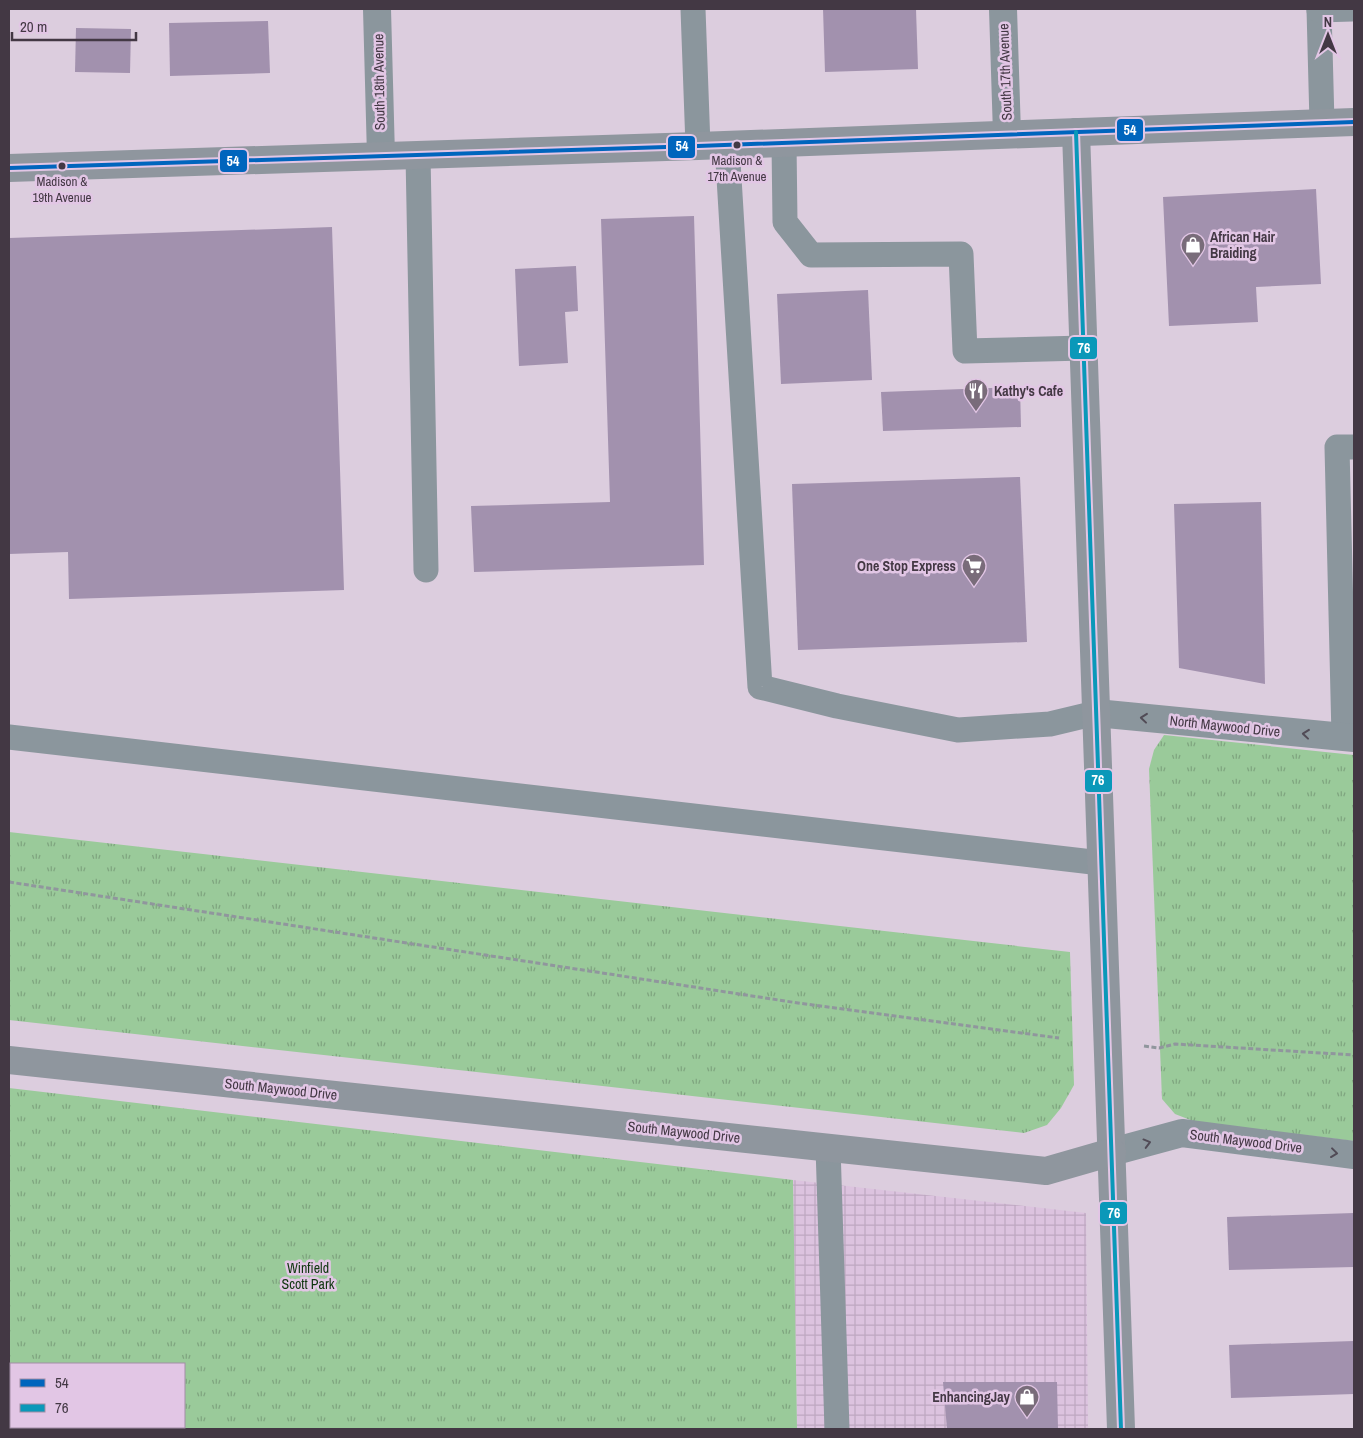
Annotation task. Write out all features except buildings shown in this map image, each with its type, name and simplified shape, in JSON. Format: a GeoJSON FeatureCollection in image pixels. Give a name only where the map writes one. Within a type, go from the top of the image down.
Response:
{"type":"FeatureCollection","features":[{"type":"Feature","properties":{"kind":"street","name":"South 18th Avenue"},"geometry":{"type":"LineString","coordinates":[[378,9],[381,156]]}},
{"type":"Feature","properties":{"kind":"street","name":"South 17th Avenue"},"geometry":{"type":"LineString","coordinates":[[1004,9],[1007,134]]}},
{"type":"Feature","properties":{"kind":"street"},"geometry":{"type":"LineString","coordinates":[[9,168],[698,146],[1354,122]]}},
{"type":"Feature","properties":{"kind":"street"},"geometry":{"type":"LineString","coordinates":[[1076,132],[1121,1429]]}},
{"type":"Feature","properties":{"kind":"street","name":"North Maywood Drive"},"geometry":{"type":"LineString","coordinates":[[1096,713],[1349,738]]}},
{"type":"Feature","properties":{"kind":"street","name":"South Maywood Drive"},"geometry":{"type":"LineString","coordinates":[[9,1060],[1046,1171],[1182,1133],[1354,1155]]}},
{"type":"Feature","properties":{"kind":"lane"},"geometry":{"type":"LineString","coordinates":[[693,9],[698,146]]}},
{"type":"Feature","properties":{"kind":"lane"},"geometry":{"type":"LineString","coordinates":[[1322,123],[1319,9],[1352,9]]}},
{"type":"Feature","properties":{"kind":"lane"},"geometry":{"type":"LineString","coordinates":[[784,143],[785,222],[811,255],[961,254],[965,351],[1084,348]]}},
{"type":"Feature","properties":{"kind":"lane"},"geometry":{"type":"LineString","coordinates":[[727,145],[760,686],[837,706],[958,730],[1050,724],[1096,713]]}},
{"type":"Feature","properties":{"kind":"lane"},"geometry":{"type":"LineString","coordinates":[[418,155],[426,570]]}},
{"type":"Feature","properties":{"kind":"lane"},"geometry":{"type":"LineString","coordinates":[[1349,738],[1337,447],[1354,447]]}},
{"type":"Feature","properties":{"kind":"lane"},"geometry":{"type":"LineString","coordinates":[[9,737],[1102,863]]}},
{"type":"Feature","properties":{"kind":"lane"},"geometry":{"type":"LineString","coordinates":[[828,1147],[837,1429]]}},
{"type":"Feature","properties":{"kind":"path"},"geometry":{"type":"LineString","coordinates":[[9,882],[798,1004],[1059,1038]]}},
{"type":"Feature","properties":{"kind":"path"},"geometry":{"type":"LineString","coordinates":[[1152,1047],[1159,1048],[1175,1044],[1354,1055]]}},
{"type":"Feature","properties":{"kind":"shaded area"},"geometry":{"type":"Polygon","coordinates":[[[793,1180],[1086,1213],[1088,1429],[797,1429],[793,1180]]]}},
{"type":"Feature","properties":{"kind":"green space"},"geometry":{"type":"Polygon","coordinates":[[[1164,735],[1354,755],[1354,1141],[1198,1123],[1175,1114],[1162,1099],[1149,769],[1154,750],[1164,735]]]}},
{"type":"Feature","properties":{"kind":"green space"},"geometry":{"type":"Polygon","coordinates":[[[9,832],[1070,952],[1074,1085],[1061,1108],[1047,1125],[1024,1133],[9,1020],[9,832]]]}},
{"type":"Feature","properties":{"kind":"green space","name":"Winfield Scott Park"},"geometry":{"type":"Polygon","coordinates":[[[9,1088],[793,1180],[797,1429],[9,1429],[9,1088]]]}},
{"type":"Feature","properties":{"kind":"transit line","name":"54"},"geometry":{"type":"LineString","coordinates":[[9,168],[698,146],[1354,122]]}},
{"type":"Feature","properties":{"kind":"transit line","name":"76"},"geometry":{"type":"LineString","coordinates":[[1076,132],[1121,1429]]}},
{"type":"Feature","properties":{"kind":"place","name":"Madison & 17th Avenue"},"geometry":{"type":"Point","coordinates":[737,145]}},
{"type":"Feature","properties":{"kind":"place","name":"Madison & 19th Avenue"},"geometry":{"type":"Point","coordinates":[62,166]}},
{"type":"Feature","properties":{"kind":"place","name":"African Hair Braiding"},"geometry":{"type":"Point","coordinates":[1193,266]}},
{"type":"Feature","properties":{"kind":"place","name":"Kathy's Cafe"},"geometry":{"type":"Point","coordinates":[976,412]}},
{"type":"Feature","properties":{"kind":"place","name":"One Stop Express"},"geometry":{"type":"Point","coordinates":[974,587]}},
{"type":"Feature","properties":{"kind":"place","name":"EnhancingJay"},"geometry":{"type":"Point","coordinates":[1027,1418]}}]}
